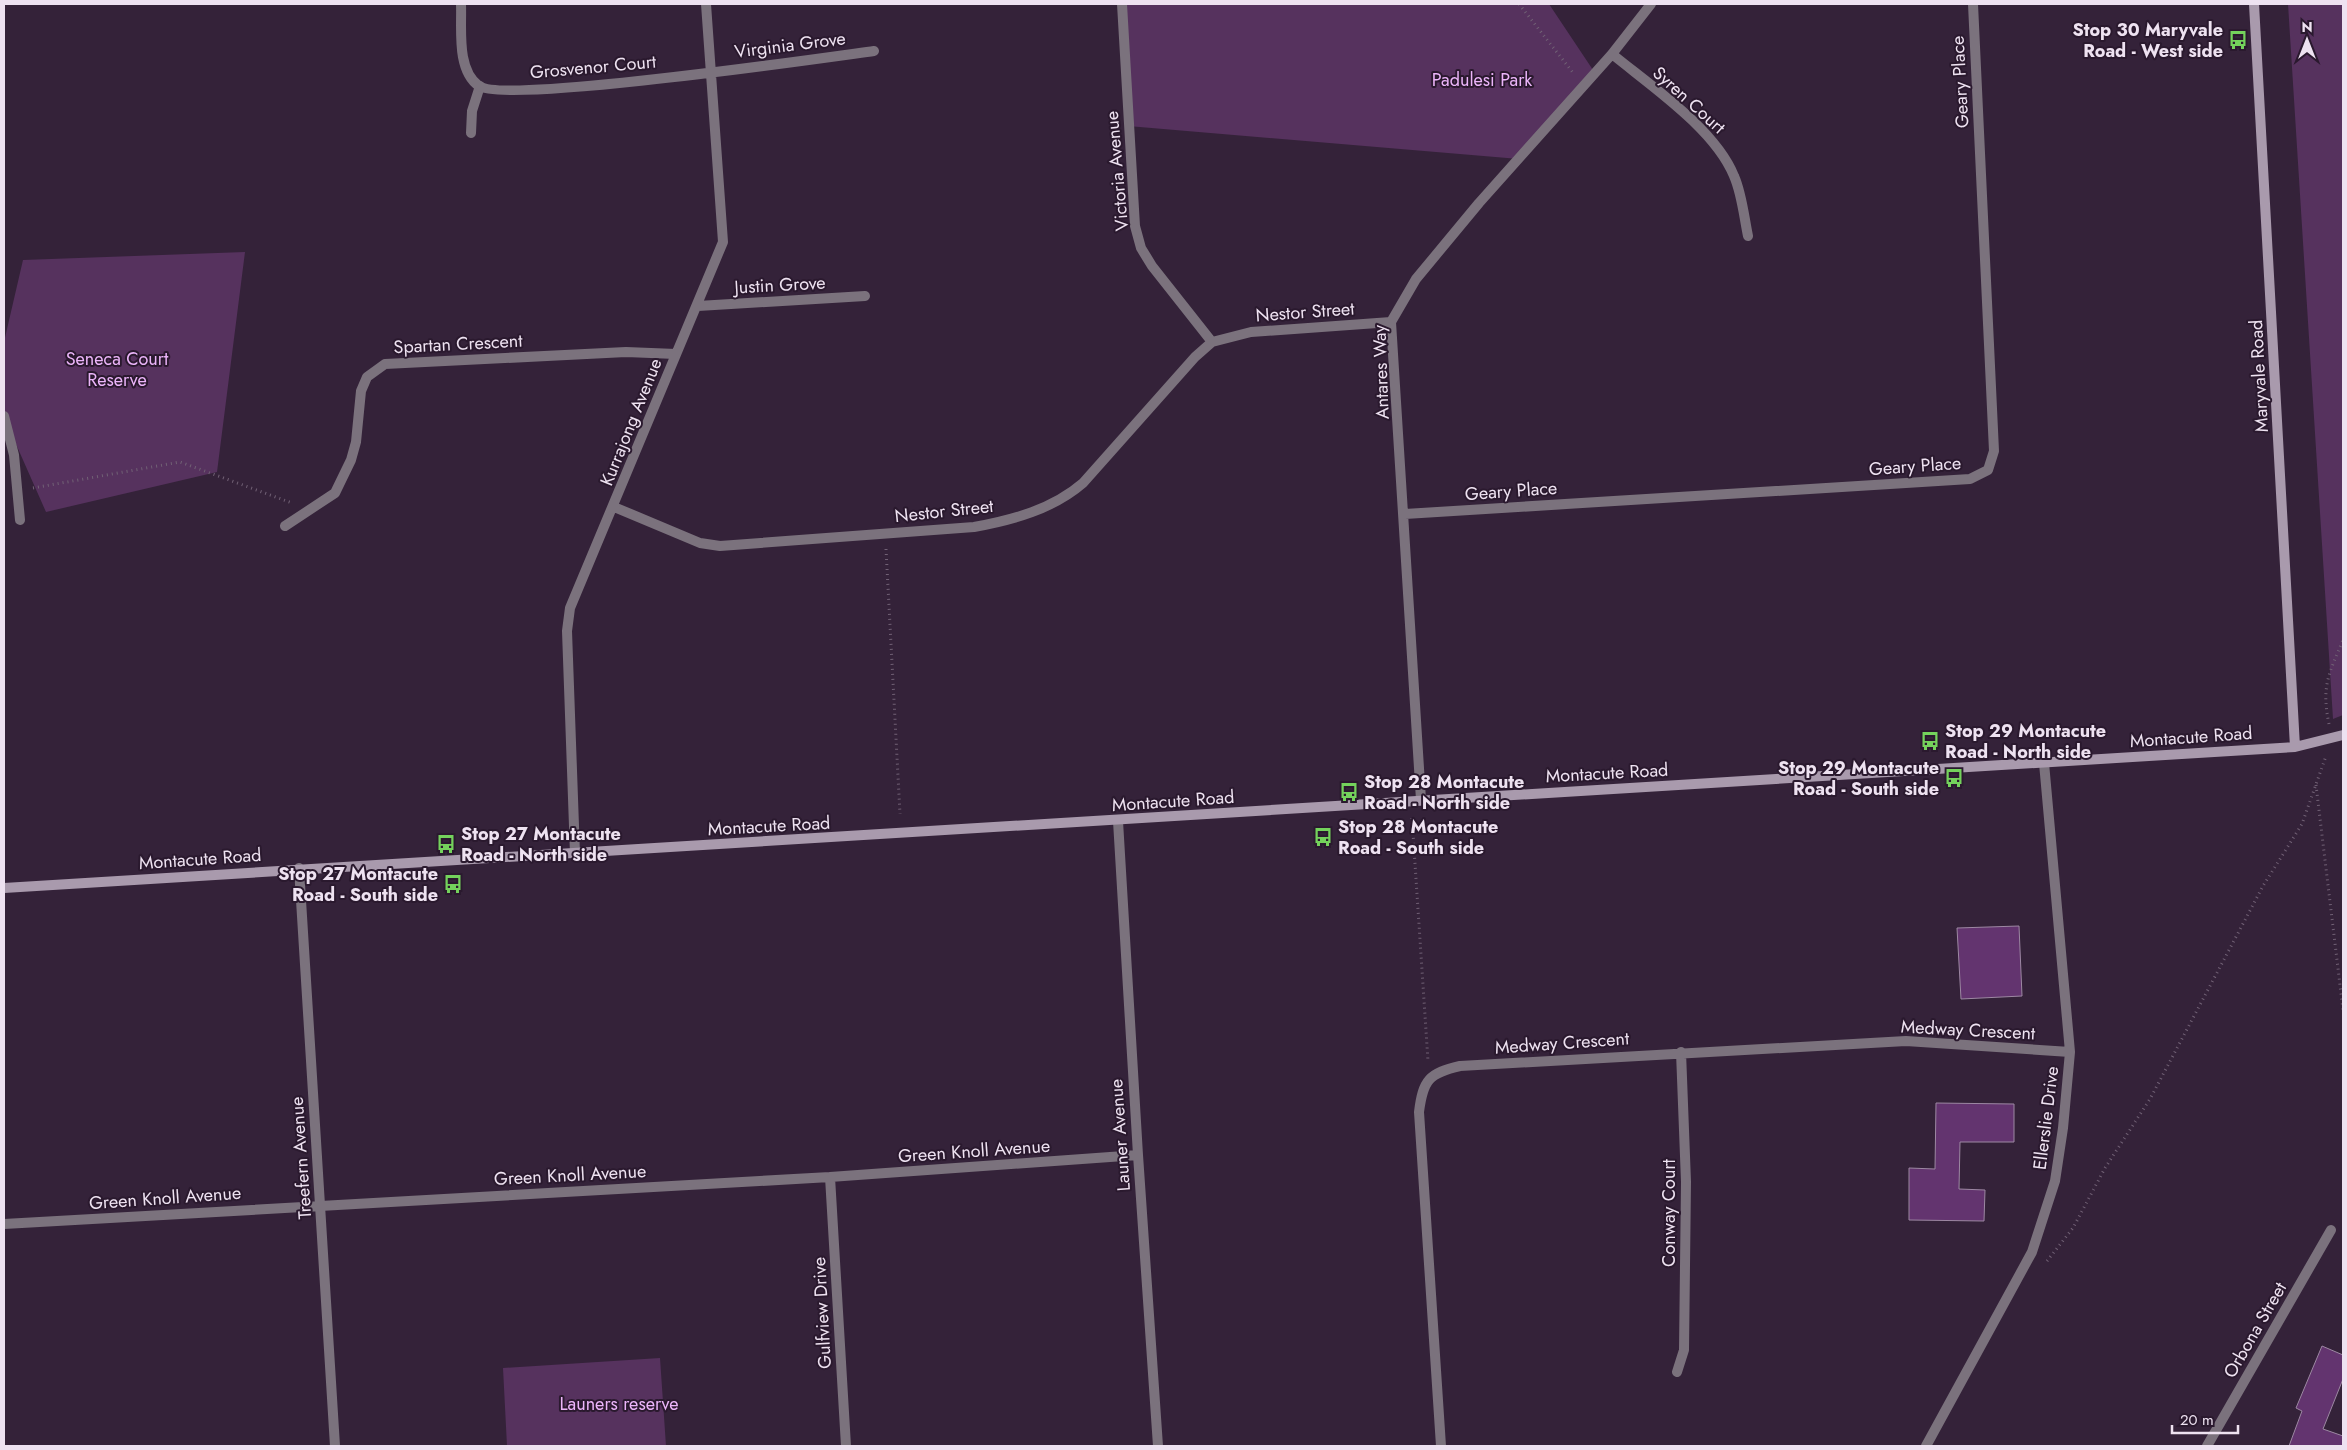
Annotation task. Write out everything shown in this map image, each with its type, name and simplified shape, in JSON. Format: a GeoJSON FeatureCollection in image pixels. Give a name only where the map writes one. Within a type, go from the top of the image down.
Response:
{"type":"FeatureCollection","features":[{"type":"Feature","properties":{"kind":"main road","name":"Maryvale Road"},"geometry":{"type":"LineString","coordinates":[[2254,4],[2295,747]]}},
{"type":"Feature","properties":{"kind":"main road","name":"Montacute Road"},"geometry":{"type":"LineString","coordinates":[[4,888],[299,868],[575,854],[2295,747],[2343,735]]}},
{"type":"Feature","properties":{"kind":"street"},"geometry":{"type":"LineString","coordinates":[[461,4],[463,60],[470,76],[480,86],[472,111],[471,134]]}},
{"type":"Feature","properties":{"kind":"street","name":"Kurrajong Avenue"},"geometry":{"type":"LineString","coordinates":[[575,854],[567,631],[570,608],[614,507],[723,242],[706,4]]}},
{"type":"Feature","properties":{"kind":"street","name":"Victoria Avenue"},"geometry":{"type":"LineString","coordinates":[[1122,4],[1135,226],[1141,248],[1152,266],[1212,342]]}},
{"type":"Feature","properties":{"kind":"street","name":"Antares Way"},"geometry":{"type":"LineString","coordinates":[[1416,801],[1405,514],[1392,322],[1416,280],[1478,203],[1612,54],[1651,4]]}},
{"type":"Feature","properties":{"kind":"street","name":"Geary Place"},"geometry":{"type":"LineString","coordinates":[[1405,514],[1970,479],[1988,470],[1994,451],[1972,4]]}},
{"type":"Feature","properties":{"kind":"street","name":"Virginia Grove"},"geometry":{"type":"LineString","coordinates":[[710,72],[874,51]]}},
{"type":"Feature","properties":{"kind":"street","name":"Syren Court"},"geometry":{"type":"LineString","coordinates":[[1612,54],[1699,126],[1717,147],[1734,176],[1748,236]]}},
{"type":"Feature","properties":{"kind":"street","name":"Grosvenor Court"},"geometry":{"type":"LineString","coordinates":[[480,86],[493,90],[513,91],[710,72]]}},
{"type":"Feature","properties":{"kind":"street","name":"Justin Grove"},"geometry":{"type":"LineString","coordinates":[[698,306],[865,296]]}},
{"type":"Feature","properties":{"kind":"street","name":"Nestor Street"},"geometry":{"type":"LineString","coordinates":[[614,507],[700,543],[720,546],[974,527],[1010,519],[1053,504],[1083,483],[1195,356],[1212,342],[1251,332],[1392,322]]}},
{"type":"Feature","properties":{"kind":"street","name":"Spartan Crescent"},"geometry":{"type":"LineString","coordinates":[[285,526],[335,493],[351,460],[356,442],[361,391],[367,377],[384,364],[626,352],[676,354]]}},
{"type":"Feature","properties":{"kind":"street"},"geometry":{"type":"LineString","coordinates":[[4,416],[14,455],[20,520]]}},
{"type":"Feature","properties":{"kind":"street","name":"Ellerslie Drive"},"geometry":{"type":"LineString","coordinates":[[1926,1446],[2032,1252],[2055,1181],[2064,1128],[2070,1052],[2044,763]]}},
{"type":"Feature","properties":{"kind":"street","name":"Launer Avenue"},"geometry":{"type":"LineString","coordinates":[[1118,821],[1158,1446]]}},
{"type":"Feature","properties":{"kind":"street","name":"Treefern Avenue"},"geometry":{"type":"LineString","coordinates":[[299,868],[335,1446]]}},
{"type":"Feature","properties":{"kind":"street","name":"Medway Crescent"},"geometry":{"type":"LineString","coordinates":[[1429,1079],[1443,1070],[1460,1066],[1681,1052],[1906,1041],[2070,1052]]}},
{"type":"Feature","properties":{"kind":"street","name":"Conway Court"},"geometry":{"type":"LineString","coordinates":[[1676,1372],[1684,1350],[1686,1182],[1681,1052]]}},
{"type":"Feature","properties":{"kind":"street"},"geometry":{"type":"LineString","coordinates":[[1429,1079],[1421,1091],[1419,1112],[1441,1446]]}},
{"type":"Feature","properties":{"kind":"street","name":"Green Knoll Avenue"},"geometry":{"type":"LineString","coordinates":[[4,1224],[320,1204],[830,1177],[1138,1155]]}},
{"type":"Feature","properties":{"kind":"street","name":"Gulfview Drive"},"geometry":{"type":"LineString","coordinates":[[830,1177],[846,1446]]}},
{"type":"Feature","properties":{"kind":"street","name":"Orbona Street"},"geometry":{"type":"LineString","coordinates":[[2207,1446],[2331,1230]]}},
{"type":"Feature","properties":{"kind":"path"},"geometry":{"type":"LineString","coordinates":[[1519,4],[1575,75]]}},
{"type":"Feature","properties":{"kind":"path"},"geometry":{"type":"LineString","coordinates":[[17,490],[180,462],[309,510]]}},
{"type":"Feature","properties":{"kind":"path"},"geometry":{"type":"LineString","coordinates":[[885,534],[900,814]]}},
{"type":"Feature","properties":{"kind":"path"},"geometry":{"type":"LineString","coordinates":[[2042,1268],[2073,1228],[2105,1168],[2150,1099],[2263,886],[2302,824],[2332,738],[2326,708],[2326,680],[2343,640]]}},
{"type":"Feature","properties":{"kind":"path"},"geometry":{"type":"LineString","coordinates":[[2316,784],[2343,1010]]}},
{"type":"Feature","properties":{"kind":"path"},"geometry":{"type":"LineString","coordinates":[[1416,801],[1429,1079]]}},
{"type":"Feature","properties":{"kind":"green space","name":"Padulesi Park"},"geometry":{"type":"Polygon","coordinates":[[[1122,4],[1549,4],[1595,73],[1519,159],[1128,126],[1122,4]]]}},
{"type":"Feature","properties":{"kind":"green space"},"geometry":{"type":"Polygon","coordinates":[[[2288,4],[2343,4],[2343,715],[2333,719],[2288,4]]]}},
{"type":"Feature","properties":{"kind":"green space","name":"Seneca Court Reserve"},"geometry":{"type":"Polygon","coordinates":[[[245,252],[217,472],[46,512],[4,417],[4,342],[23,260],[245,252]]]}},
{"type":"Feature","properties":{"kind":"green space","name":"Launers reserve"},"geometry":{"type":"Polygon","coordinates":[[[660,1358],[666,1446],[507,1446],[503,1368],[660,1358]]]}},
{"type":"Feature","properties":{"kind":"building"},"geometry":{"type":"Polygon","coordinates":[[[2019,926],[2022,996],[1961,999],[1957,928],[2019,926]]]}},
{"type":"Feature","properties":{"kind":"building"},"geometry":{"type":"Polygon","coordinates":[[[1936,1103],[2014,1104],[2014,1142],[1960,1142],[1959,1189],[1985,1190],[1984,1221],[1909,1220],[1909,1168],[1935,1169],[1936,1103]]]}},
{"type":"Feature","properties":{"kind":"building"},"geometry":{"type":"Polygon","coordinates":[[[2322,1346],[2343,1355],[2343,1379],[2323,1429],[2343,1436],[2343,1446],[2289,1446],[2302,1411],[2296,1408],[2322,1346]]]}},
{"type":"Feature","properties":{"kind":"place","name":"Stop 30 Maryvale Road - West side"},"geometry":{"type":"Point","coordinates":[2238,40]}},
{"type":"Feature","properties":{"kind":"place","name":"Stop 29 Montacute Road - North side"},"geometry":{"type":"Point","coordinates":[1930,741]}},
{"type":"Feature","properties":{"kind":"place","name":"Stop 29 Montacute Road - South side"},"geometry":{"type":"Point","coordinates":[1954,778]}},
{"type":"Feature","properties":{"kind":"place","name":"Stop 28 Montacute Road - North side"},"geometry":{"type":"Point","coordinates":[1349,792]}},
{"type":"Feature","properties":{"kind":"place","name":"Stop 28 Montacute Road - South side"},"geometry":{"type":"Point","coordinates":[1323,837]}},
{"type":"Feature","properties":{"kind":"place","name":"Stop 27 Montacute Road - North side"},"geometry":{"type":"Point","coordinates":[446,844]}},
{"type":"Feature","properties":{"kind":"place","name":"Stop 27 Montacute Road - South side"},"geometry":{"type":"Point","coordinates":[453,884]}}]}
